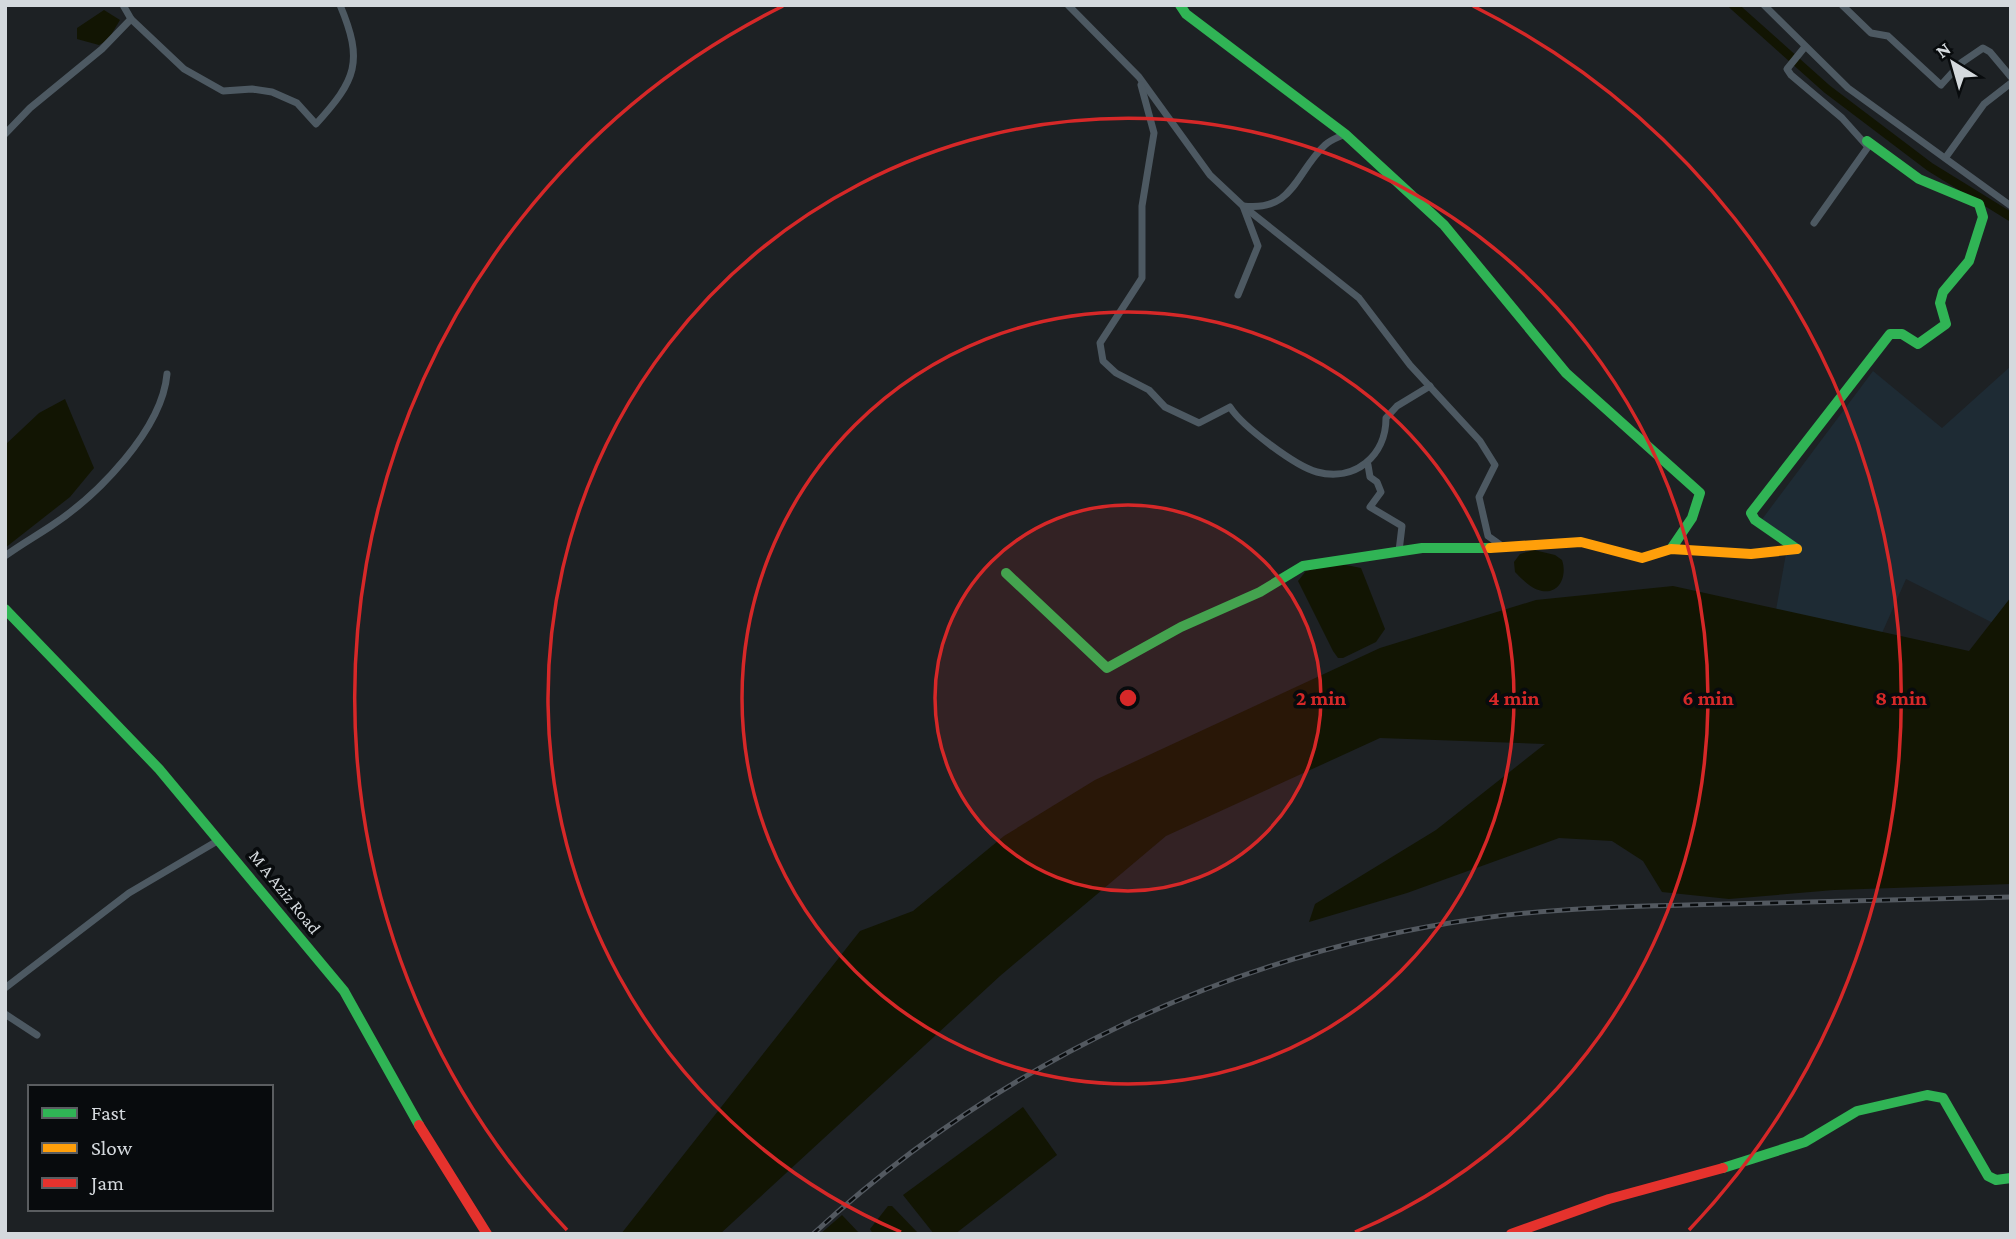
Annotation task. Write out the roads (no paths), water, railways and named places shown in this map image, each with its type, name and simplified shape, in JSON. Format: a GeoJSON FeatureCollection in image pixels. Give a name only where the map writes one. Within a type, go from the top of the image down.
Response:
{"type":"FeatureCollection","features":[{"type":"Feature","properties":{"kind":"street"},"geometry":{"type":"LineString","coordinates":[[123,5],[131,19],[184,69],[223,91],[252,89],[272,92],[297,103],[316,124],[343,95],[351,76],[354,50],[340,5]]}},
{"type":"Feature","properties":{"kind":"street"},"geometry":{"type":"LineString","coordinates":[[1068,5],[1139,78],[1210,175],[1243,206],[1359,298],[1430,386],[1480,441],[1495,465],[1479,497],[1488,536],[1502,546]]}},
{"type":"Feature","properties":{"kind":"street"},"geometry":{"type":"LineString","coordinates":[[1180,5],[1186,14],[1345,134],[1444,225],[1566,373],[1700,492],[1692,518],[1671,549]]}},
{"type":"Feature","properties":{"kind":"street"},"geometry":{"type":"LineString","coordinates":[[1842,5],[1871,33],[1888,36],[1941,85],[1973,52],[1983,48],[1990,52],[2011,77]]}},
{"type":"Feature","properties":{"kind":"street"},"geometry":{"type":"LineString","coordinates":[[1768,7],[1803,49],[1848,88],[2011,206]]}},
{"type":"Feature","properties":{"kind":"street"},"geometry":{"type":"LineString","coordinates":[[5,134],[30,108],[102,49],[131,19]]}},
{"type":"Feature","properties":{"kind":"street"},"geometry":{"type":"LineString","coordinates":[[1006,573],[1107,668],[1181,627],[1260,592],[1303,566],[1399,551],[1581,542],[1642,558],[1671,549],[1751,554],[1797,549],[1755,520],[1751,513],[1850,382],[1891,334],[1898,332],[1908,335],[1918,344],[1945,324],[1946,316],[1940,303],[1943,292],[1969,261],[1983,217],[1979,204],[1919,179],[1867,142],[1795,81],[1787,69],[1803,49]]}},
{"type":"Feature","properties":{"kind":"street"},"geometry":{"type":"LineString","coordinates":[[1139,78],[1154,133],[1142,206],[1142,278],[1100,343],[1103,361],[1116,373],[1149,390],[1165,407],[1199,424],[1230,407],[1247,428],[1315,472],[1342,474],[1368,465],[1386,436],[1386,418],[1397,406],[1430,386]]}},
{"type":"Feature","properties":{"kind":"street"},"geometry":{"type":"LineString","coordinates":[[1946,157],[1984,104],[2011,83]]}},
{"type":"Feature","properties":{"kind":"street"},"geometry":{"type":"LineString","coordinates":[[1243,206],[1263,209],[1283,199],[1326,144],[1345,134]]}},
{"type":"Feature","properties":{"kind":"street"},"geometry":{"type":"LineString","coordinates":[[1814,223],[1868,147],[1867,142]]}},
{"type":"Feature","properties":{"kind":"street"},"geometry":{"type":"LineString","coordinates":[[1238,295],[1258,246],[1243,206]]}},
{"type":"Feature","properties":{"kind":"street"},"geometry":{"type":"LineString","coordinates":[[5,556],[75,507],[126,458],[147,432],[166,393],[167,374]]}},
{"type":"Feature","properties":{"kind":"street"},"geometry":{"type":"LineString","coordinates":[[1368,465],[1370,477],[1377,482],[1381,492],[1370,507],[1402,526],[1399,551]]}},
{"type":"Feature","properties":{"kind":"street","name":"M A Aziz Road"},"geometry":{"type":"LineString","coordinates":[[5,609],[159,769],[344,991],[434,1152],[487,1234]]}},
{"type":"Feature","properties":{"kind":"street"},"geometry":{"type":"LineString","coordinates":[[5,988],[129,893],[219,840]]}},
{"type":"Feature","properties":{"kind":"street"},"geometry":{"type":"LineString","coordinates":[[5,1014],[37,1035]]}},
{"type":"Feature","properties":{"kind":"street"},"geometry":{"type":"LineString","coordinates":[[1511,1234],[1609,1199],[1777,1153],[1805,1142],[1857,1111],[1927,1095],[1942,1098],[1988,1176],[1996,1180],[2011,1178]]}},
{"type":"Feature","properties":{"kind":"waterway"},"geometry":{"type":"LineString","coordinates":[[1733,5],[1827,89],[1930,167],[2011,217]]}},
{"type":"Feature","properties":{"kind":"railway"},"geometry":{"type":"LineString","coordinates":[[813,1234],[885,1172],[961,1117],[1041,1067],[1124,1024],[1210,988],[1299,958],[1390,934],[1544,911],[1636,906],[2011,897]]}}]}
